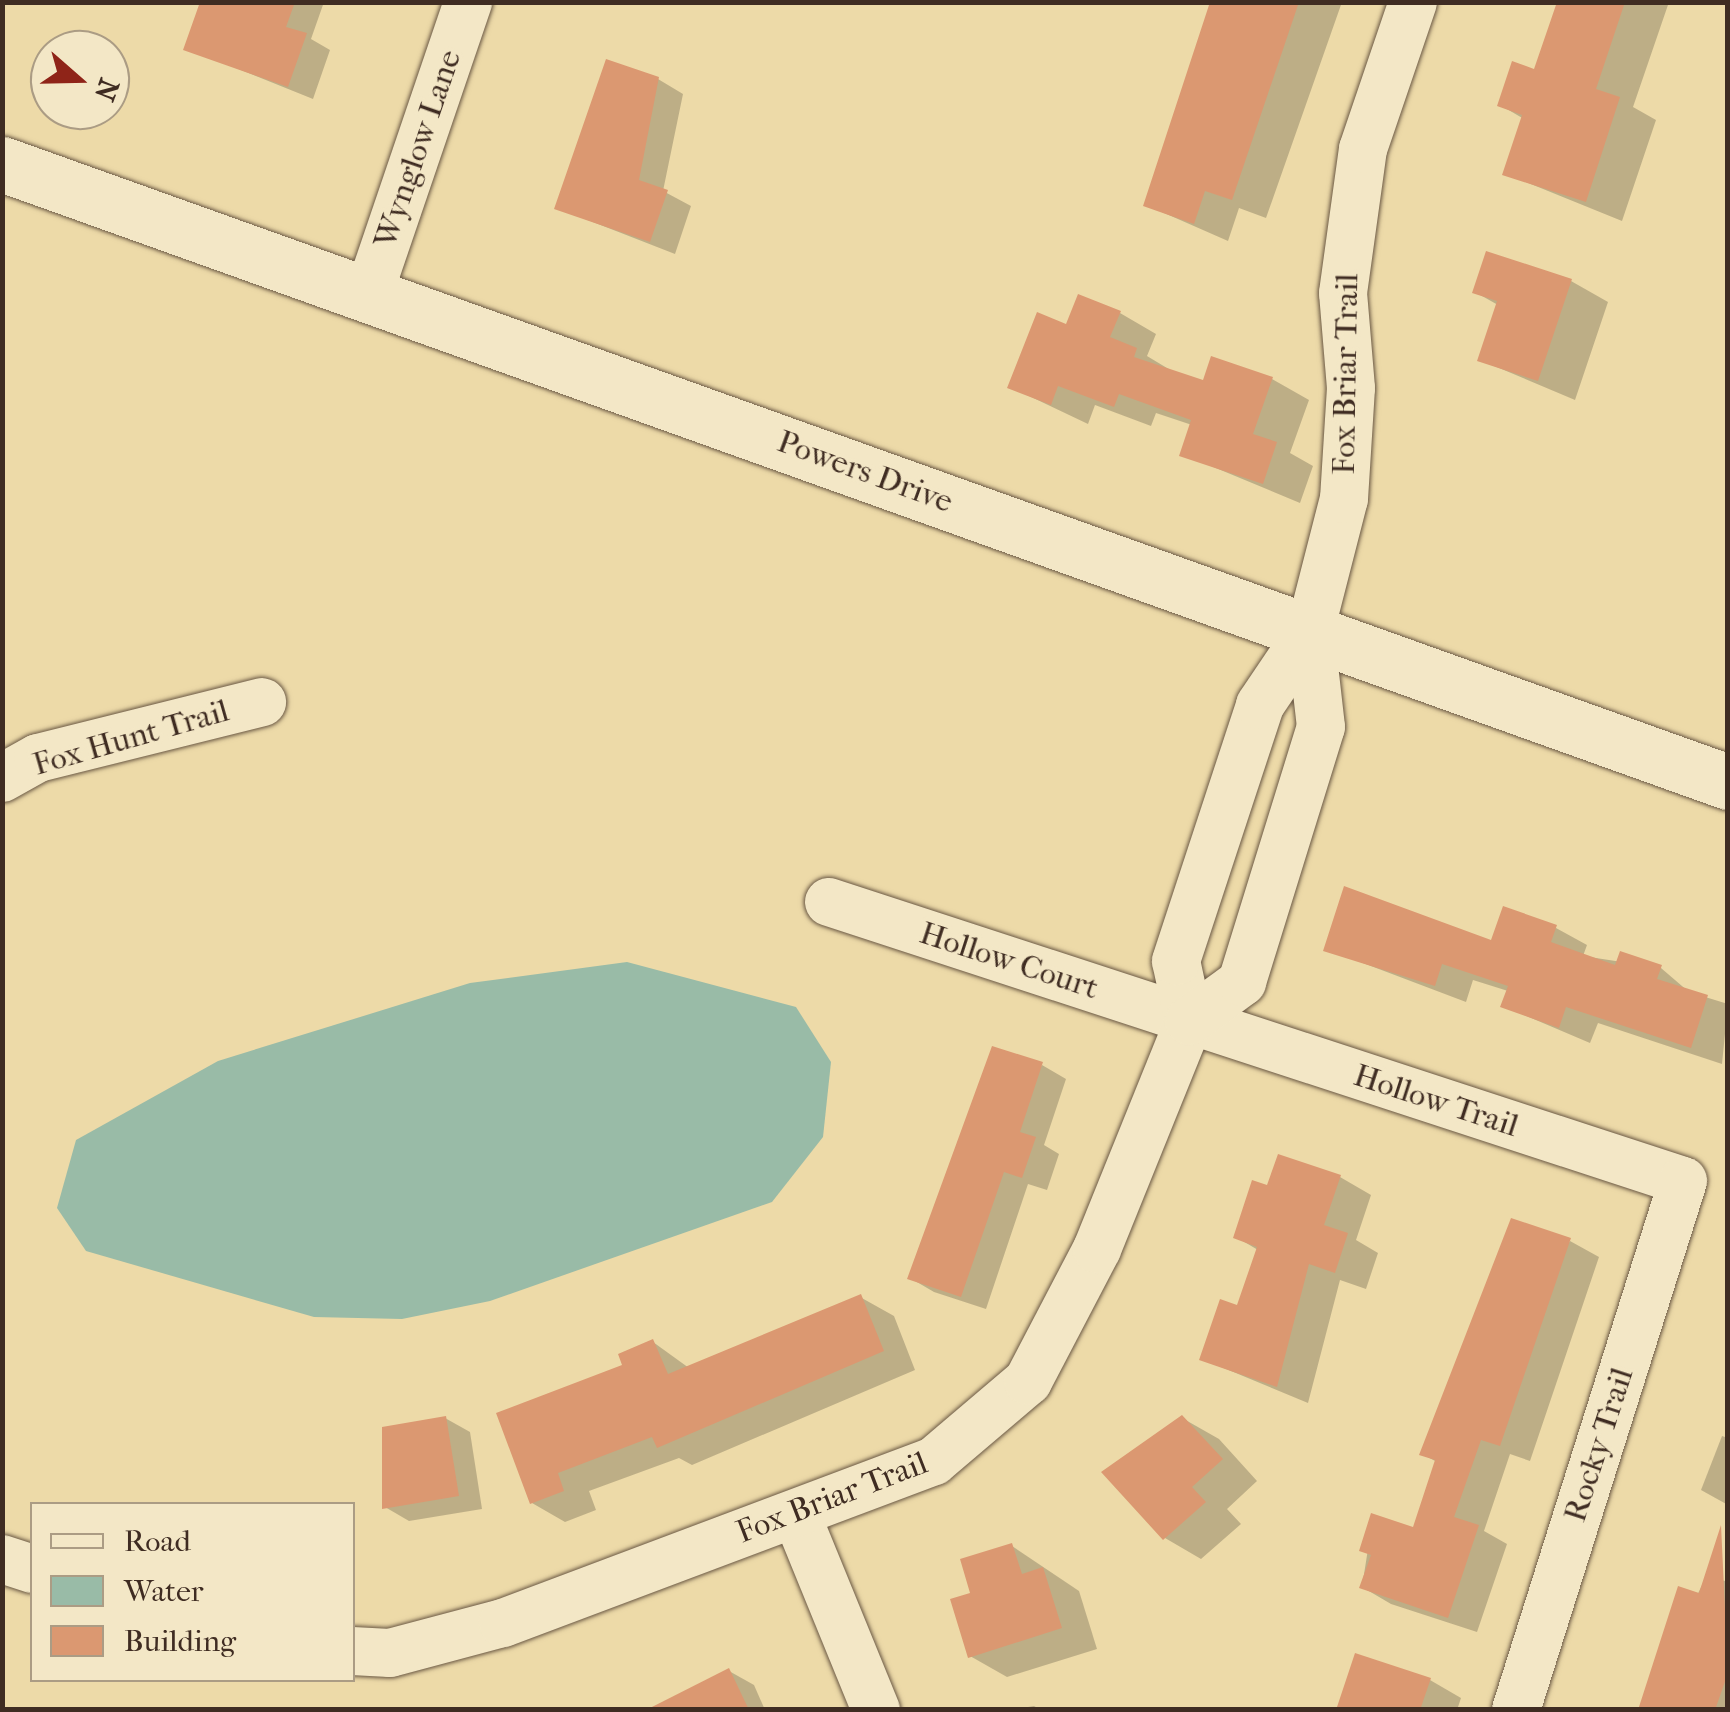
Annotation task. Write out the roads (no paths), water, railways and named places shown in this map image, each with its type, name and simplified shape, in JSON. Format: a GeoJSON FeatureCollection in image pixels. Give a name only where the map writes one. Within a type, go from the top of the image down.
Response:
{"type":"FeatureCollection","features":[{"type":"Feature","properties":{"kind":"street","name":"Wynglow Lane"},"geometry":{"type":"LineString","coordinates":[[368,296],[468,2]]}},
{"type":"Feature","properties":{"kind":"street","name":"Fox Briar Trail"},"geometry":{"type":"LineString","coordinates":[[1189,1021],[1176,962],[1260,706],[1310,631],[1344,499],[1351,388],[1343,293],[1363,149],[1413,2]]}},
{"type":"Feature","properties":{"kind":"street","name":"Powers Drive"},"geometry":{"type":"LineString","coordinates":[[2,164],[1728,782]]}},
{"type":"Feature","properties":{"kind":"street","name":"Fox Briar Trail"},"geometry":{"type":"LineString","coordinates":[[355,1652],[390,1653],[503,1624],[934,1461],[1028,1381],[1097,1250],[1189,1021],[1242,982],[1321,727],[1310,631]]}},
{"type":"Feature","properties":{"kind":"street","name":"Fox Hunt Trail"},"geometry":{"type":"LineString","coordinates":[[2,778],[38,758],[262,702]]}},
{"type":"Feature","properties":{"kind":"street","name":"Hollow Court"},"geometry":{"type":"LineString","coordinates":[[829,902],[1189,1021]]}},
{"type":"Feature","properties":{"kind":"street","name":"Hollow Trail"},"geometry":{"type":"LineString","coordinates":[[1189,1021],[1683,1180]]}},
{"type":"Feature","properties":{"kind":"street","name":"Rocky Trail"},"geometry":{"type":"LineString","coordinates":[[1516,1710],[1683,1180]]}},
{"type":"Feature","properties":{"kind":"street"},"geometry":{"type":"LineString","coordinates":[[796,1514],[876,1710]]}},
{"type":"Feature","properties":{"kind":"street"},"geometry":{"type":"LineString","coordinates":[[2,1559],[30,1569]]}},
{"type":"Feature","properties":{"kind":"water"},"geometry":{"type":"Polygon","coordinates":[[[627,962],[796,1007],[831,1062],[823,1137],[772,1202],[490,1301],[402,1319],[314,1317],[86,1251],[57,1208],[76,1140],[218,1061],[470,983],[627,962]]]}}]}
